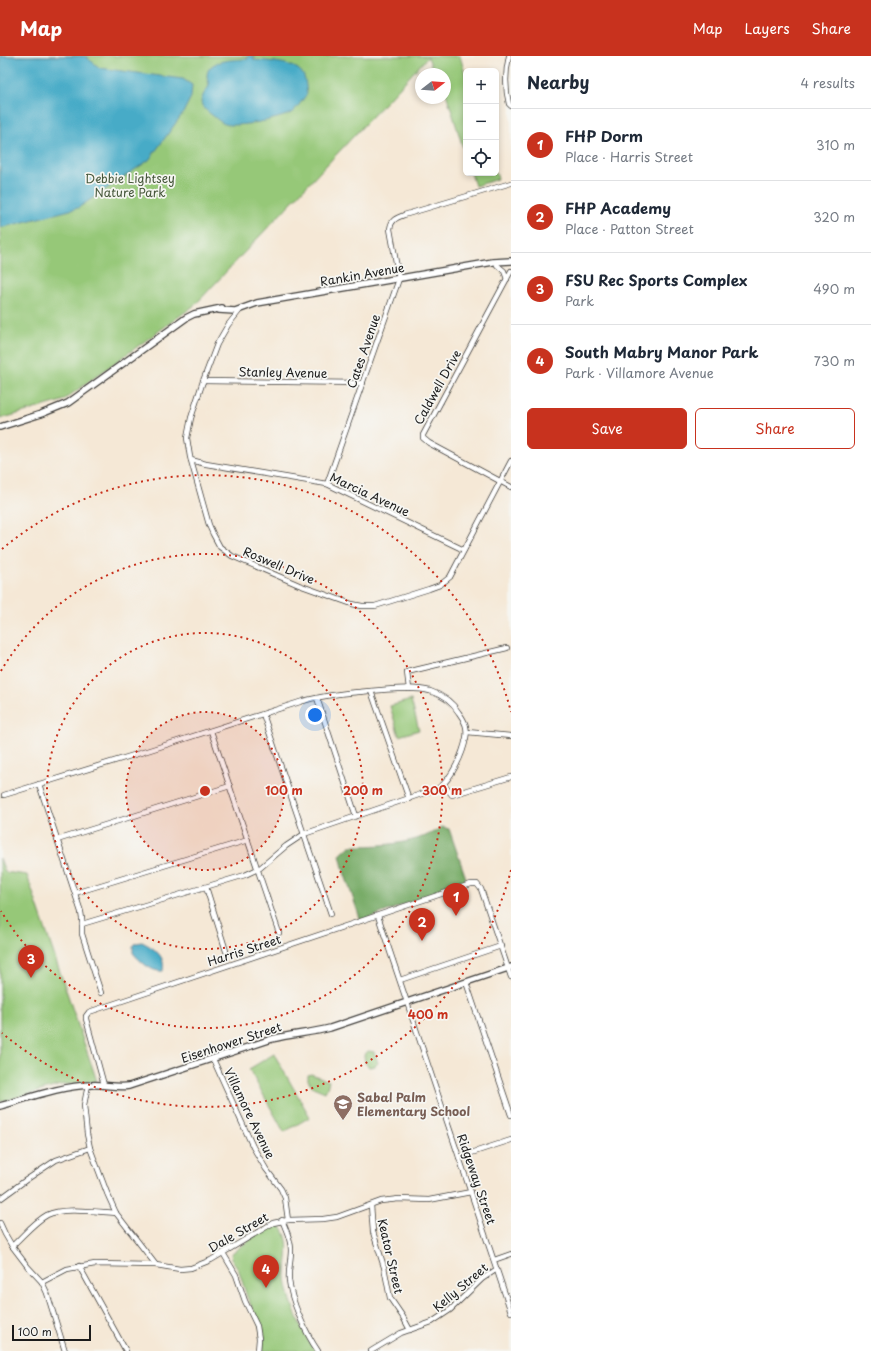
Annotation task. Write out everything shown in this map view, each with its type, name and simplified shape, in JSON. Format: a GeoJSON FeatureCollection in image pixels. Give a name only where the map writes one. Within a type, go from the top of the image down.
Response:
{"type":"FeatureCollection","features":[{"type":"Feature","properties":{"kind":"street"},"geometry":{"type":"LineString","coordinates":[[508,56],[506,87],[509,104],[511,106]]}},
{"type":"Feature","properties":{"kind":"street","name":"Cates Avenue"},"geometry":{"type":"LineString","coordinates":[[327,484],[399,279],[390,229],[392,222],[396,218],[404,215],[511,183]]}},
{"type":"Feature","properties":{"kind":"street","name":"Rankin Avenue"},"geometry":{"type":"LineString","coordinates":[[0,427],[41,414],[68,403],[186,318],[194,314],[219,310],[235,311],[257,303],[493,262],[511,262]]}},
{"type":"Feature","properties":{"kind":"street","name":"Rankin Avenue"},"geometry":{"type":"LineString","coordinates":[[488,263],[497,265],[511,262]]}},
{"type":"Feature","properties":{"kind":"street"},"geometry":{"type":"LineString","coordinates":[[497,265],[504,271],[507,279]]}},
{"type":"Feature","properties":{"kind":"street","name":"Caldwell Drive"},"geometry":{"type":"LineString","coordinates":[[511,271],[423,435],[423,438],[429,443],[511,487]]}},
{"type":"Feature","properties":{"kind":"street"},"geometry":{"type":"LineString","coordinates":[[505,284],[511,288]]}},
{"type":"Feature","properties":{"kind":"street","name":"Roswell Drive"},"geometry":{"type":"LineString","coordinates":[[240,310],[222,333],[203,381],[191,418],[187,438],[191,460],[213,534],[220,547],[226,552],[299,585],[352,604],[375,606],[440,585],[450,577],[511,461]]}},
{"type":"Feature","properties":{"kind":"street","name":"Stanley Avenue"},"geometry":{"type":"LineString","coordinates":[[203,381],[362,383]]}},
{"type":"Feature","properties":{"kind":"street","name":"Marcia Avenue"},"geometry":{"type":"LineString","coordinates":[[191,460],[206,464],[327,484],[464,550]]}},
{"type":"Feature","properties":{"kind":"street"},"geometry":{"type":"LineString","coordinates":[[409,689],[407,672],[507,648]]}},
{"type":"Feature","properties":{"kind":"street"},"geometry":{"type":"LineString","coordinates":[[4,795],[316,698],[371,691],[409,689],[429,691],[446,699],[458,711],[465,722],[467,732],[465,742],[456,765],[449,779],[444,785],[431,792],[304,834],[258,870],[245,875],[82,924]]}},
{"type":"Feature","properties":{"kind":"street"},"geometry":{"type":"LineString","coordinates":[[371,691],[409,799]]}},
{"type":"Feature","properties":{"kind":"street"},"geometry":{"type":"LineString","coordinates":[[316,698],[356,816]]}},
{"type":"Feature","properties":{"kind":"street"},"geometry":{"type":"LineString","coordinates":[[263,714],[331,914]]}},
{"type":"Feature","properties":{"kind":"street"},"geometry":{"type":"LineString","coordinates":[[211,731],[279,933]]}},
{"type":"Feature","properties":{"kind":"street"},"geometry":{"type":"LineString","coordinates":[[467,732],[511,736]]}},
{"type":"Feature","properties":{"kind":"street"},"geometry":{"type":"LineString","coordinates":[[444,785],[452,795],[511,777]]}},
{"type":"Feature","properties":{"kind":"street"},"geometry":{"type":"LineString","coordinates":[[39,784],[81,912],[82,934],[101,993]]}},
{"type":"Feature","properties":{"kind":"street"},"geometry":{"type":"LineString","coordinates":[[57,840],[230,786]]}},
{"type":"Feature","properties":{"kind":"street"},"geometry":{"type":"LineString","coordinates":[[75,893],[248,840]]}},
{"type":"Feature","properties":{"kind":"street","name":"Harris Street"},"geometry":{"type":"LineString","coordinates":[[104,1085],[86,1019],[86,1016],[90,1012],[471,884],[477,884],[482,889],[501,946]]}},
{"type":"Feature","properties":{"kind":"street"},"geometry":{"type":"LineString","coordinates":[[206,887],[226,951]]}},
{"type":"Feature","properties":{"kind":"street","name":"Ridgeway Street"},"geometry":{"type":"LineString","coordinates":[[378,916],[511,1312]]}},
{"type":"Feature","properties":{"kind":"street"},"geometry":{"type":"LineString","coordinates":[[400,980],[501,946],[510,968],[511,977]]}},
{"type":"Feature","properties":{"kind":"street","name":"Eisenhower Street"},"geometry":{"type":"LineString","coordinates":[[0,1106],[49,1092],[88,1085],[129,1086],[272,1038],[330,1028],[510,968]]}},
{"type":"Feature","properties":{"kind":"street"},"geometry":{"type":"LineString","coordinates":[[466,982],[511,1115]]}},
{"type":"Feature","properties":{"kind":"street","name":"Villamore Avenue"},"geometry":{"type":"LineString","coordinates":[[213,1059],[253,1147],[266,1169],[281,1189],[285,1198],[285,1220],[291,1251],[288,1270],[289,1282],[302,1323],[318,1351]]}},
{"type":"Feature","properties":{"kind":"street"},"geometry":{"type":"LineString","coordinates":[[88,1085],[84,1105],[90,1148],[116,1213],[156,1265]]}},
{"type":"Feature","properties":{"kind":"street"},"geometry":{"type":"LineString","coordinates":[[459,1157],[511,1140]]}},
{"type":"Feature","properties":{"kind":"street"},"geometry":{"type":"LineString","coordinates":[[0,1199],[56,1160],[90,1148]]}},
{"type":"Feature","properties":{"kind":"street","name":"Dale Street"},"geometry":{"type":"LineString","coordinates":[[42,1282],[67,1269],[95,1264],[156,1265],[185,1269],[211,1260],[273,1222],[285,1220],[323,1219],[391,1200],[428,1200],[471,1192]]}},
{"type":"Feature","properties":{"kind":"street","name":"Keator Street"},"geometry":{"type":"LineString","coordinates":[[371,1205],[373,1232],[384,1267],[390,1298],[410,1330]]}},
{"type":"Feature","properties":{"kind":"street"},"geometry":{"type":"LineString","coordinates":[[12,1246],[46,1215],[56,1211],[116,1213]]}},
{"type":"Feature","properties":{"kind":"street"},"geometry":{"type":"LineString","coordinates":[[0,1223],[12,1246],[42,1282],[47,1293],[65,1351]]}},
{"type":"Feature","properties":{"kind":"street"},"geometry":{"type":"LineString","coordinates":[[223,1253],[236,1275],[245,1301],[257,1326],[259,1339],[258,1351]]}},
{"type":"Feature","properties":{"kind":"street","name":"Kelly Street"},"geometry":{"type":"LineString","coordinates":[[494,1260],[511,1254]]}},
{"type":"Feature","properties":{"kind":"street"},"geometry":{"type":"LineString","coordinates":[[79,1266],[126,1351]]}},
{"type":"Feature","properties":{"kind":"street","name":"Kelly Street"},"geometry":{"type":"LineString","coordinates":[[371,1351],[385,1342],[410,1330],[432,1322],[444,1315],[482,1279],[497,1269]]}},
{"type":"Feature","properties":{"kind":"street"},"geometry":{"type":"LineString","coordinates":[[505,1294],[511,1292]]}},
{"type":"Feature","properties":{"kind":"green space","name":"Debbie Lightsey Nature Park"},"geometry":{"type":"Polygon","coordinates":[[[0,56],[460,56],[463,68],[463,147],[449,104],[451,104],[451,68],[432,68],[428,57],[418,68],[415,68],[415,71],[195,305],[62,401],[0,419],[0,56]]]}},
{"type":"Feature","properties":{"kind":"green space"},"geometry":{"type":"Polygon","coordinates":[[[472,176],[497,176],[498,179],[475,186],[472,176]]]}},
{"type":"Feature","properties":{"kind":"green space"},"geometry":{"type":"Polygon","coordinates":[[[411,700],[419,730],[399,736],[390,706],[411,700]]]}},
{"type":"Feature","properties":{"kind":"green space"},"geometry":{"type":"Polygon","coordinates":[[[442,827],[449,829],[467,881],[361,921],[344,872],[340,855],[350,846],[378,845],[407,841],[427,835],[442,827]]]}},
{"type":"Feature","properties":{"kind":"green space"},"geometry":{"type":"Polygon","coordinates":[[[0,858],[5,872],[27,875],[97,1081],[61,1085],[0,1102],[0,858]]]}},
{"type":"Feature","properties":{"kind":"green space"},"geometry":{"type":"Polygon","coordinates":[[[368,1051],[374,1052],[378,1063],[375,1066],[369,1067],[365,1063],[364,1055],[368,1051]]]}},
{"type":"Feature","properties":{"kind":"green space"},"geometry":{"type":"Polygon","coordinates":[[[274,1054],[310,1117],[284,1132],[249,1069],[274,1054]]]}},
{"type":"Feature","properties":{"kind":"green space"},"geometry":{"type":"Polygon","coordinates":[[[311,1074],[329,1081],[325,1092],[313,1087],[308,1080],[308,1075],[311,1074]]]}},
{"type":"Feature","properties":{"kind":"green space"},"geometry":{"type":"Polygon","coordinates":[[[275,1224],[278,1224],[286,1236],[288,1249],[286,1277],[289,1295],[296,1316],[306,1336],[316,1351],[263,1351],[261,1326],[247,1297],[239,1271],[231,1259],[232,1253],[259,1233],[275,1224]]]}},
{"type":"Feature","properties":{"kind":"water"},"geometry":{"type":"Polygon","coordinates":[[[0,56],[85,56],[100,68],[183,79],[192,85],[191,97],[183,113],[149,160],[78,208],[0,228],[0,56]]]}},
{"type":"Feature","properties":{"kind":"water"},"geometry":{"type":"Polygon","coordinates":[[[248,56],[254,56],[254,60],[287,64],[298,69],[302,73],[306,83],[307,94],[291,113],[248,124],[225,124],[220,122],[207,111],[201,102],[203,95],[209,86],[207,77],[208,71],[211,66],[216,63],[229,60],[248,59],[248,56]]]}},
{"type":"Feature","properties":{"kind":"water"},"geometry":{"type":"Polygon","coordinates":[[[142,942],[155,950],[161,957],[163,961],[163,971],[151,968],[143,963],[133,953],[133,946],[136,943],[142,942]]]}},
{"type":"Feature","properties":{"kind":"place","name":"FHP Dorm"},"geometry":{"type":"Point","coordinates":[456,916]}},
{"type":"Feature","properties":{"kind":"place","name":"FHP Academy"},"geometry":{"type":"Point","coordinates":[422,941]}},
{"type":"Feature","properties":{"kind":"place","name":"FSU Rec Sports Complex"},"geometry":{"type":"Point","coordinates":[31,978]}},
{"type":"Feature","properties":{"kind":"place","name":"Sabal Palm Elementary School"},"geometry":{"type":"Point","coordinates":[343,1121]}},
{"type":"Feature","properties":{"kind":"place","name":"South Mabry Manor Park"},"geometry":{"type":"Point","coordinates":[266,1288]}}]}
